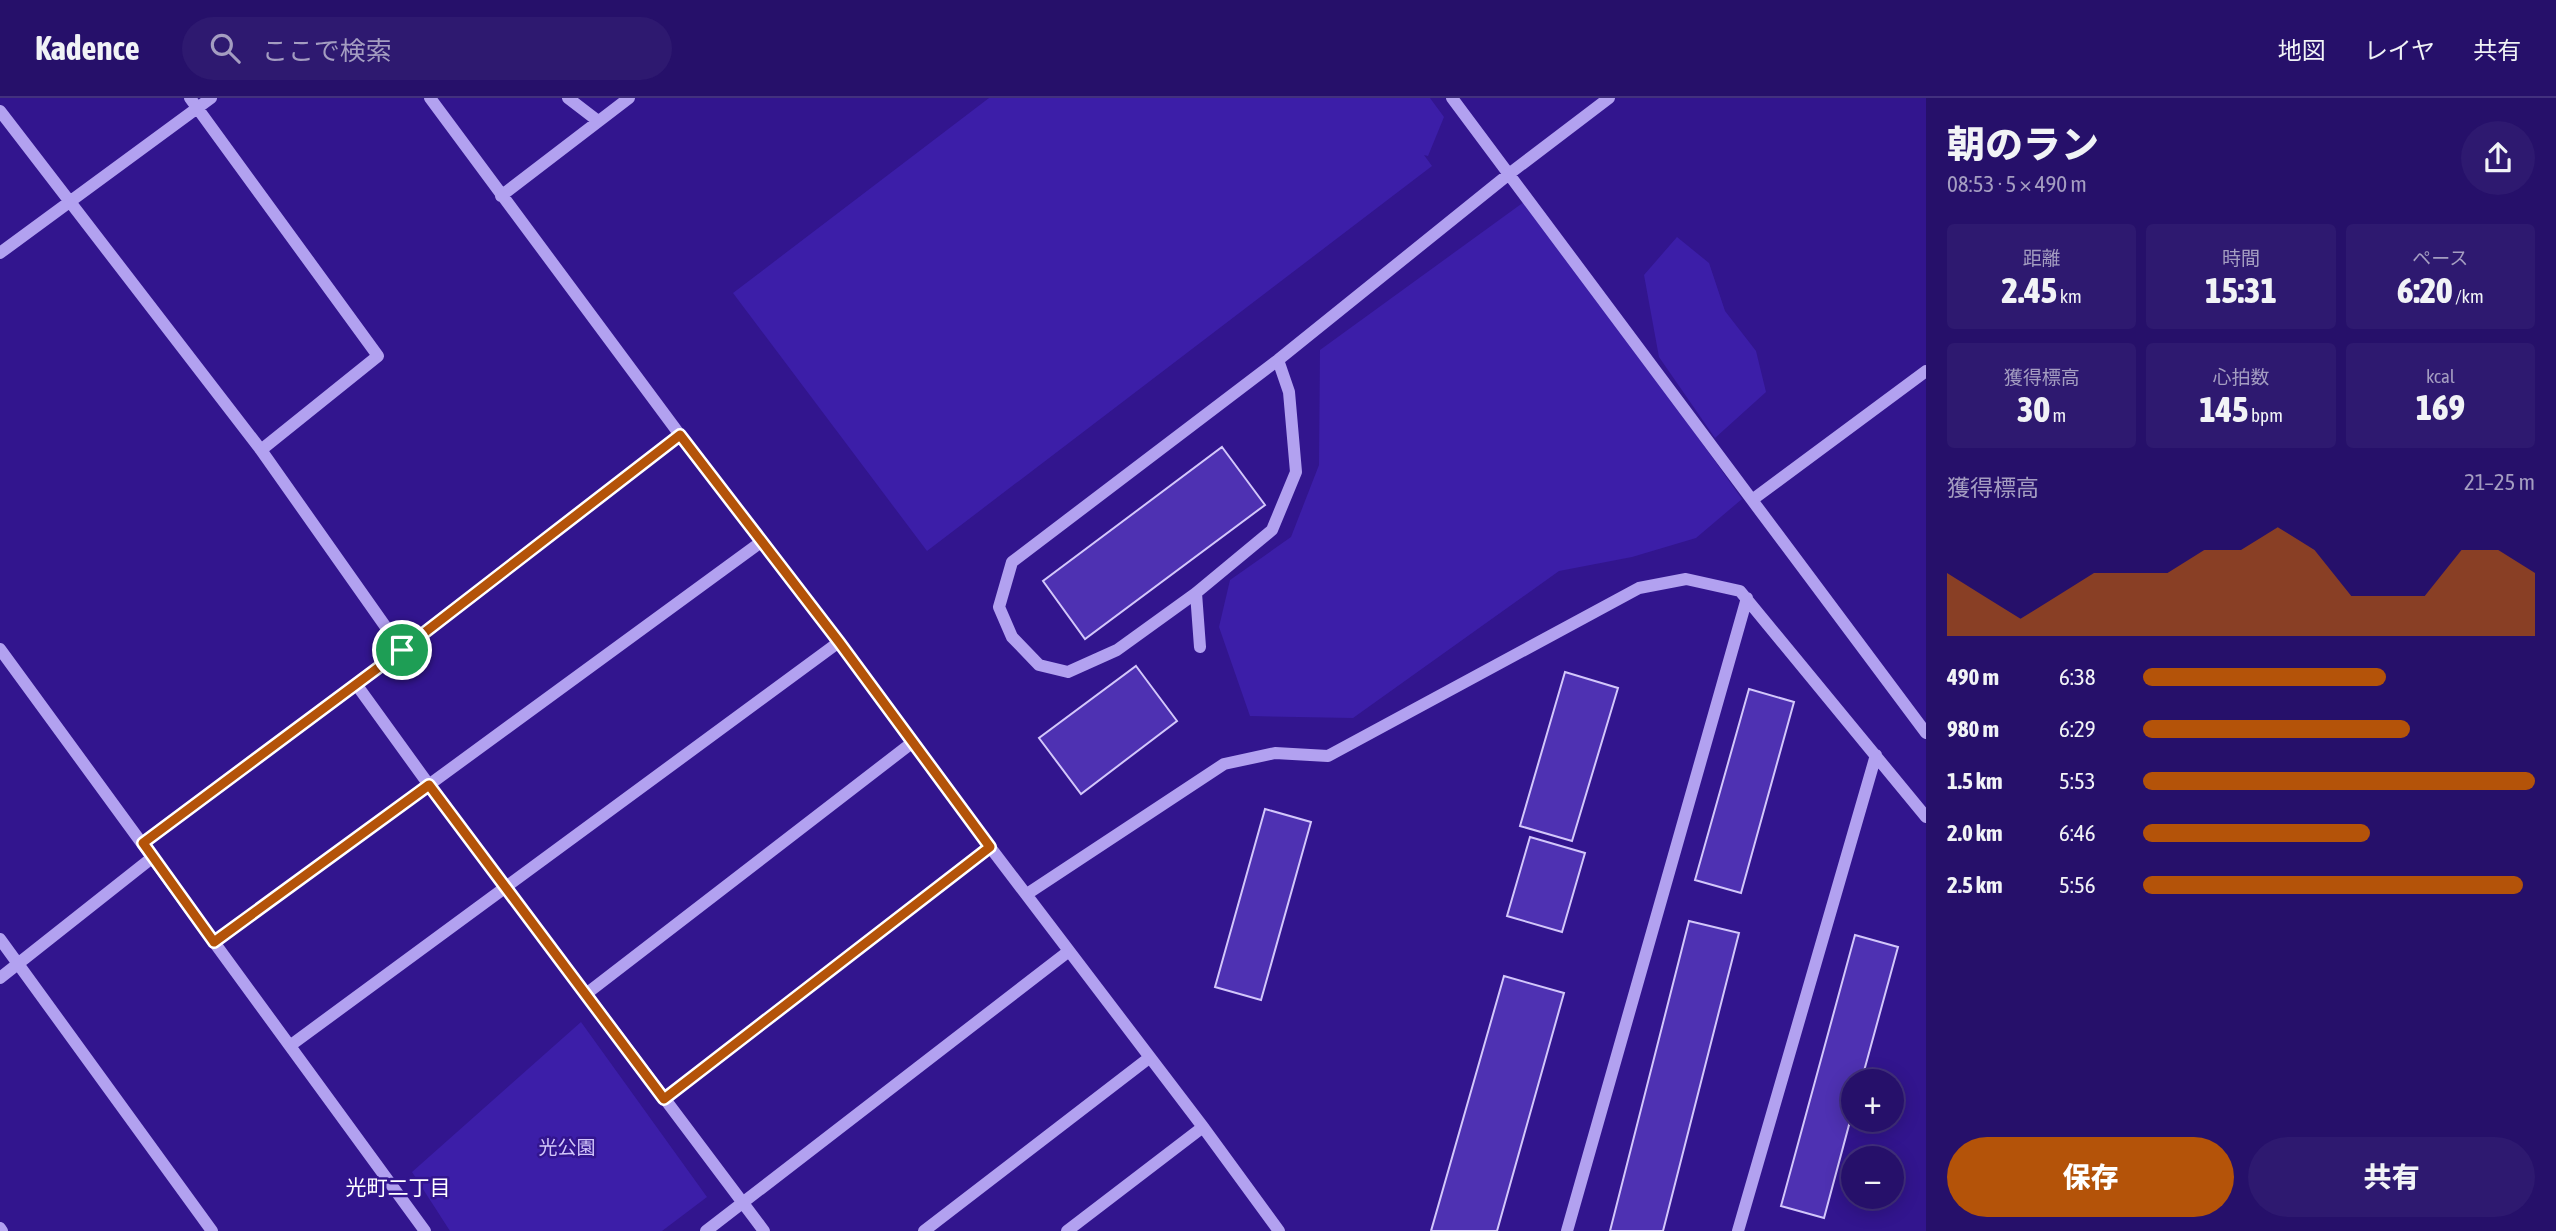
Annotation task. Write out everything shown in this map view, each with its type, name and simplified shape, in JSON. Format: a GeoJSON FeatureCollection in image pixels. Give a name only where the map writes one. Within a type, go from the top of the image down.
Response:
{"type":"FeatureCollection","features":[{"type":"Feature","properties":{"kind":"street"},"geometry":{"type":"LineString","coordinates":[[0,253],[194,103],[211,98]]}},
{"type":"Feature","properties":{"kind":"street"},"geometry":{"type":"LineString","coordinates":[[430,98],[500,196],[839,642],[1279,1231]]}},
{"type":"Feature","properties":{"kind":"street"},"geometry":{"type":"LineString","coordinates":[[568,98],[598,121]]}},
{"type":"Feature","properties":{"kind":"street"},"geometry":{"type":"LineString","coordinates":[[500,196],[629,98]]}},
{"type":"Feature","properties":{"kind":"street"},"geometry":{"type":"LineString","coordinates":[[1452,98],[1926,733]]}},
{"type":"Feature","properties":{"kind":"street"},"geometry":{"type":"LineString","coordinates":[[1278,360],[1289,392],[1296,472],[1272,530],[1196,593],[1118,650],[1068,672],[1039,665],[1012,638],[999,607],[1012,562],[1278,360],[1509,174],[1609,98]]}},
{"type":"Feature","properties":{"kind":"street"},"geometry":{"type":"LineString","coordinates":[[194,103],[378,356],[261,450]]}},
{"type":"Feature","properties":{"kind":"street"},"geometry":{"type":"LineString","coordinates":[[0,111],[261,450],[402,650]]}},
{"type":"Feature","properties":{"kind":"street"},"geometry":{"type":"LineString","coordinates":[[1752,500],[1926,371]]}},
{"type":"Feature","properties":{"kind":"street"},"geometry":{"type":"LineString","coordinates":[[143,843],[402,650],[680,435]]}},
{"type":"Feature","properties":{"kind":"street"},"geometry":{"type":"LineString","coordinates":[[214,942],[761,542]]}},
{"type":"Feature","properties":{"kind":"street"},"geometry":{"type":"LineString","coordinates":[[1027,894],[1224,764],[1275,753],[1328,756],[1639,588],[1686,579],[1740,591],[1926,817]]}},
{"type":"Feature","properties":{"kind":"street"},"geometry":{"type":"LineString","coordinates":[[1196,593],[1200,647]]}},
{"type":"Feature","properties":{"kind":"street"},"geometry":{"type":"LineString","coordinates":[[1567,1231],[1746,598]]}},
{"type":"Feature","properties":{"kind":"street"},"geometry":{"type":"LineString","coordinates":[[291,1045],[839,642]]}},
{"type":"Feature","properties":{"kind":"street"},"geometry":{"type":"LineString","coordinates":[[0,649],[425,1231]]}},
{"type":"Feature","properties":{"kind":"street"},"geometry":{"type":"LineString","coordinates":[[356,684],[764,1231]]}},
{"type":"Feature","properties":{"kind":"street"},"geometry":{"type":"LineString","coordinates":[[586,994],[913,743]]}},
{"type":"Feature","properties":{"kind":"street"},"geometry":{"type":"LineString","coordinates":[[1738,1231],[1876,755]]}},
{"type":"Feature","properties":{"kind":"street"},"geometry":{"type":"LineString","coordinates":[[664,1099],[990,847]]}},
{"type":"Feature","properties":{"kind":"street"},"geometry":{"type":"LineString","coordinates":[[0,978],[153,857]]}},
{"type":"Feature","properties":{"kind":"street"},"geometry":{"type":"LineString","coordinates":[[0,939],[212,1231]]}},
{"type":"Feature","properties":{"kind":"street"},"geometry":{"type":"LineString","coordinates":[[706,1231],[1069,951]]}},
{"type":"Feature","properties":{"kind":"street"},"geometry":{"type":"LineString","coordinates":[[924,1231],[1149,1058]]}},
{"type":"Feature","properties":{"kind":"street"},"geometry":{"type":"LineString","coordinates":[[1067,1231],[1203,1127]]}},
{"type":"Feature","properties":{"kind":"green space"},"geometry":{"type":"Polygon","coordinates":[[[989,98],[1430,98],[1444,117],[1428,156],[1424,155],[1432,166],[927,551],[733,293],[989,98]]]}},
{"type":"Feature","properties":{"kind":"green space"},"geometry":{"type":"Polygon","coordinates":[[[1528,199],[1742,499],[1696,538],[1632,557],[1559,571],[1353,718],[1250,716],[1219,627],[1230,580],[1291,537],[1319,465],[1320,350],[1528,199]]]}},
{"type":"Feature","properties":{"kind":"green space"},"geometry":{"type":"Polygon","coordinates":[[[1677,237],[1709,263],[1725,311],[1756,351],[1766,392],[1715,438],[1659,357],[1644,275],[1677,237]]]}},
{"type":"Feature","properties":{"kind":"green space","name":"光公園"},"geometry":{"type":"Polygon","coordinates":[[[581,1022],[707,1197],[662,1231],[450,1231],[412,1172],[581,1022]]]}},
{"type":"Feature","properties":{"kind":"building"},"geometry":{"type":"Polygon","coordinates":[[[1222,447],[1265,505],[1085,639],[1043,581],[1222,447]]]}},
{"type":"Feature","properties":{"kind":"building"},"geometry":{"type":"Polygon","coordinates":[[[1136,666],[1177,721],[1081,794],[1039,738],[1136,666]]]}},
{"type":"Feature","properties":{"kind":"building"},"geometry":{"type":"Polygon","coordinates":[[[1565,672],[1618,688],[1572,841],[1520,826],[1565,672]]]}},
{"type":"Feature","properties":{"kind":"building"},"geometry":{"type":"Polygon","coordinates":[[[1749,689],[1794,702],[1741,893],[1695,880],[1749,689]]]}},
{"type":"Feature","properties":{"kind":"building"},"geometry":{"type":"Polygon","coordinates":[[[1265,809],[1311,822],[1261,1000],[1215,987],[1265,809]]]}},
{"type":"Feature","properties":{"kind":"building"},"geometry":{"type":"Polygon","coordinates":[[[1530,837],[1585,853],[1562,932],[1507,916],[1530,837]]]}},
{"type":"Feature","properties":{"kind":"building"},"geometry":{"type":"Polygon","coordinates":[[[1689,921],[1739,933],[1663,1231],[1610,1231],[1689,921]]]}},
{"type":"Feature","properties":{"kind":"building"},"geometry":{"type":"Polygon","coordinates":[[[1855,935],[1898,947],[1865,1069],[1841,1069],[1841,1132],[1847,1132],[1843,1146],[1841,1146],[1824,1218],[1781,1206],[1855,935]]]}},
{"type":"Feature","properties":{"kind":"building"},"geometry":{"type":"Polygon","coordinates":[[[1504,976],[1564,993],[1497,1231],[1431,1231],[1504,976]]]}},
{"type":"Feature","properties":{"kind":"district","name":"光町二丁目"},"geometry":{"type":"Point","coordinates":[398,1187]}},
{"type":"Feature","properties":{"kind":"route"},"geometry":{"type":"LineString","coordinates":[[680,435],[839,642],[990,847],[664,1099],[429,785],[214,942],[143,843],[402,650],[680,435]]}}]}
